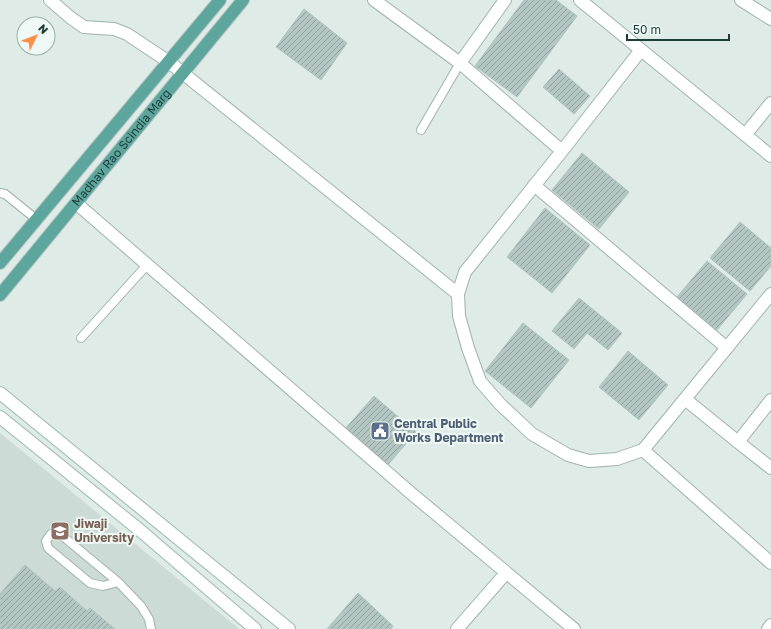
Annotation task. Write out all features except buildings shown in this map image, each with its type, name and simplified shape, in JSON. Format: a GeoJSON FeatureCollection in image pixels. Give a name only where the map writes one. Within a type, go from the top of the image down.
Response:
{"type":"FeatureCollection","features":[{"type":"Feature","properties":{"kind":"main road","name":"Madhav Rao Scindia Marg"},"geometry":{"type":"LineString","coordinates":[[0,262],[220,0]]}},
{"type":"Feature","properties":{"kind":"main road","name":"Madhav Rao Scindia Marg"},"geometry":{"type":"LineString","coordinates":[[0,295],[243,0]]}},
{"type":"Feature","properties":{"kind":"street"},"geometry":{"type":"LineString","coordinates":[[50,0],[84,27],[114,29],[127,34],[169,62],[458,294]]}},
{"type":"Feature","properties":{"kind":"street"},"geometry":{"type":"LineString","coordinates":[[374,0],[460,63],[562,151]]}},
{"type":"Feature","properties":{"kind":"street"},"geometry":{"type":"LineString","coordinates":[[460,63],[505,0]]}},
{"type":"Feature","properties":{"kind":"street"},"geometry":{"type":"LineString","coordinates":[[580,0],[771,156]]}},
{"type":"Feature","properties":{"kind":"street"},"geometry":{"type":"LineString","coordinates":[[741,0],[770,17]]}},
{"type":"Feature","properties":{"kind":"street"},"geometry":{"type":"LineString","coordinates":[[641,50],[465,272],[458,294],[459,316],[468,348],[480,381],[500,404],[532,434],[568,455],[589,461],[617,459],[643,450],[771,294]]}},
{"type":"Feature","properties":{"kind":"street"},"geometry":{"type":"LineString","coordinates":[[745,135],[771,103]]}},
{"type":"Feature","properties":{"kind":"street"},"geometry":{"type":"LineString","coordinates":[[534,185],[727,348]]}},
{"type":"Feature","properties":{"kind":"street"},"geometry":{"type":"LineString","coordinates":[[76,202],[412,494],[574,629]]}},
{"type":"Feature","properties":{"kind":"street"},"geometry":{"type":"LineString","coordinates":[[0,393],[289,629]]}},
{"type":"Feature","properties":{"kind":"street"},"geometry":{"type":"LineString","coordinates":[[685,399],[771,468]]}},
{"type":"Feature","properties":{"kind":"street"},"geometry":{"type":"LineString","coordinates":[[738,442],[771,400]]}},
{"type":"Feature","properties":{"kind":"street"},"geometry":{"type":"LineString","coordinates":[[0,417],[142,532],[254,629]]}},
{"type":"Feature","properties":{"kind":"street"},"geometry":{"type":"LineString","coordinates":[[643,450],[771,563]]}},
{"type":"Feature","properties":{"kind":"street"},"geometry":{"type":"LineString","coordinates":[[457,629],[506,573]]}},
{"type":"Feature","properties":{"kind":"street"},"geometry":{"type":"LineString","coordinates":[[768,629],[771,625]]}},
{"type":"Feature","properties":{"kind":"lane"},"geometry":{"type":"LineString","coordinates":[[421,130],[460,63]]}},
{"type":"Feature","properties":{"kind":"lane"},"geometry":{"type":"LineString","coordinates":[[0,194],[6,194],[36,219]]}},
{"type":"Feature","properties":{"kind":"lane"},"geometry":{"type":"LineString","coordinates":[[81,338],[147,265]]}},
{"type":"Feature","properties":{"kind":"lane"},"geometry":{"type":"LineString","coordinates":[[118,582],[103,586],[90,583],[48,548],[46,541],[51,534],[57,533],[118,582],[141,606],[149,619],[151,629]]}},
{"type":"Feature","properties":{"kind":"shaded area","name":"Jiwaji University"},"geometry":{"type":"Polygon","coordinates":[[[0,433],[239,629],[0,629],[0,433]]]}},
{"type":"Feature","properties":{"kind":"place","name":"Central Public Works Department"},"geometry":{"type":"Point","coordinates":[380,431]}},
{"type":"Feature","properties":{"kind":"place","name":"Jiwaji University"},"geometry":{"type":"Point","coordinates":[60,531]}}]}
